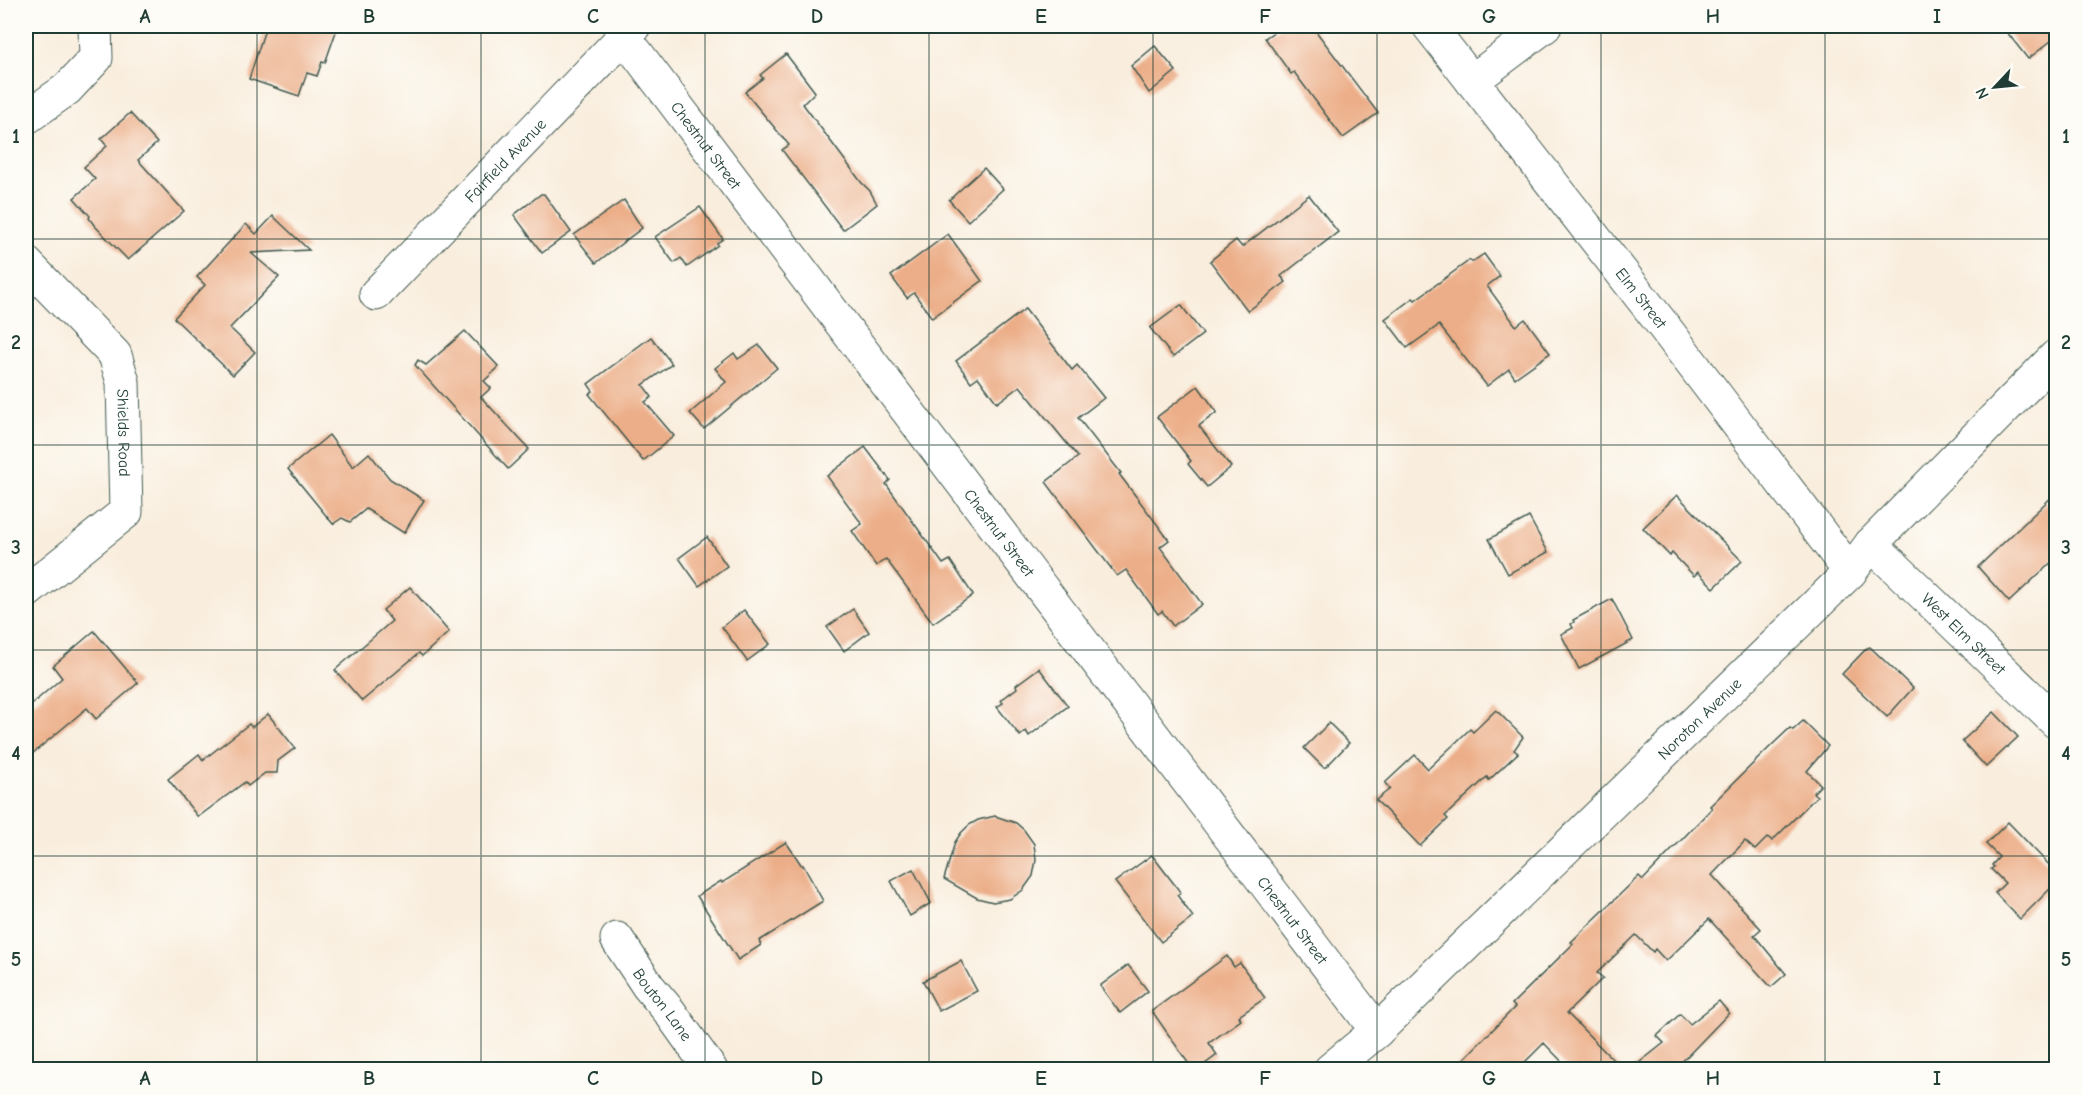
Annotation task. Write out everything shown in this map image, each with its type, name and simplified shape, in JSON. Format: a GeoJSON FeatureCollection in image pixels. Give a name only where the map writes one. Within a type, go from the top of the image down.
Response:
{"type":"FeatureCollection","features":[{"type":"Feature","properties":{"kind":"street"},"geometry":{"type":"LineString","coordinates":[[26,118],[67,89],[96,58],[95,26]]}},
{"type":"Feature","properties":{"kind":"street","name":"Elm Street"},"geometry":{"type":"LineString","coordinates":[[1429,26],[1662,324],[1850,572]]}},
{"type":"Feature","properties":{"kind":"street"},"geometry":{"type":"LineString","coordinates":[[1472,81],[1545,26]]}},
{"type":"Feature","properties":{"kind":"street","name":"Fairfield Avenue"},"geometry":{"type":"LineString","coordinates":[[376,294],[628,31]]}},
{"type":"Feature","properties":{"kind":"street","name":"Chestnut Street"},"geometry":{"type":"LineString","coordinates":[[628,31],[1377,1031]]}},
{"type":"Feature","properties":{"kind":"street","name":"Shields Road"},"geometry":{"type":"LineString","coordinates":[[26,263],[115,355],[123,382],[126,512],[26,592]]}},
{"type":"Feature","properties":{"kind":"street","name":"Noroton Avenue"},"geometry":{"type":"LineString","coordinates":[[1330,1070],[1377,1031],[1850,572],[1871,544],[2056,356]]}},
{"type":"Feature","properties":{"kind":"street","name":"West Elm Street"},"geometry":{"type":"LineString","coordinates":[[1871,544],[2056,722]]}},
{"type":"Feature","properties":{"kind":"street","name":"Bouton Lane"},"geometry":{"type":"LineString","coordinates":[[617,939],[648,986],[711,1070]]}},
{"type":"Feature","properties":{"kind":"building"},"geometry":{"type":"Polygon","coordinates":[[[266,26],[338,26],[325,63],[322,62],[317,76],[307,73],[299,96],[249,79],[266,26]]]}},
{"type":"Feature","properties":{"kind":"building"},"geometry":{"type":"Polygon","coordinates":[[[1283,26],[1312,26],[1378,113],[1343,138],[1294,72],[1291,74],[1265,38],[1283,26]]]}},
{"type":"Feature","properties":{"kind":"building"},"geometry":{"type":"Polygon","coordinates":[[[2002,26],[2056,26],[2056,37],[2028,59],[2002,26]]]}},
{"type":"Feature","properties":{"kind":"building"},"geometry":{"type":"Polygon","coordinates":[[[1155,46],[1176,71],[1149,93],[1131,66],[1155,46]]]}},
{"type":"Feature","properties":{"kind":"building"},"geometry":{"type":"Polygon","coordinates":[[[786,54],[815,92],[803,104],[870,191],[877,204],[843,230],[782,150],[789,145],[745,92],[763,78],[760,75],[786,54]]]}},
{"type":"Feature","properties":{"kind":"building"},"geometry":{"type":"Polygon","coordinates":[[[130,113],[157,143],[138,160],[184,211],[128,260],[94,225],[90,216],[74,198],[95,179],[84,167],[107,146],[101,139],[130,113]]]}},
{"type":"Feature","properties":{"kind":"building"},"geometry":{"type":"Polygon","coordinates":[[[984,168],[1003,189],[968,221],[949,200],[984,168]]]}},
{"type":"Feature","properties":{"kind":"building"},"geometry":{"type":"Polygon","coordinates":[[[544,194],[571,232],[542,253],[514,215],[544,194]]]}},
{"type":"Feature","properties":{"kind":"building"},"geometry":{"type":"Polygon","coordinates":[[[1309,195],[1338,232],[1281,276],[1286,282],[1248,311],[1210,261],[1236,240],[1242,247],[1309,195]]]}},
{"type":"Feature","properties":{"kind":"building"},"geometry":{"type":"Polygon","coordinates":[[[624,200],[642,228],[596,263],[574,235],[624,200]]]}},
{"type":"Feature","properties":{"kind":"building"},"geometry":{"type":"Polygon","coordinates":[[[700,207],[723,239],[687,267],[681,258],[674,263],[655,237],[700,207]]]}},
{"type":"Feature","properties":{"kind":"building"},"geometry":{"type":"Polygon","coordinates":[[[273,216],[309,250],[251,253],[279,277],[230,328],[255,352],[233,375],[174,318],[205,285],[197,277],[246,224],[256,234],[273,216]]]}},
{"type":"Feature","properties":{"kind":"building"},"geometry":{"type":"Polygon","coordinates":[[[948,234],[982,281],[932,318],[914,293],[907,298],[891,276],[948,234]]]}},
{"type":"Feature","properties":{"kind":"building"},"geometry":{"type":"Polygon","coordinates":[[[1484,254],[1500,276],[1487,286],[1516,326],[1525,319],[1550,353],[1515,378],[1509,369],[1487,386],[1439,325],[1407,348],[1385,319],[1470,260],[1472,262],[1484,254]]]}},
{"type":"Feature","properties":{"kind":"building"},"geometry":{"type":"Polygon","coordinates":[[[1181,305],[1203,334],[1173,357],[1150,328],[1181,305]]]}},
{"type":"Feature","properties":{"kind":"building"},"geometry":{"type":"Polygon","coordinates":[[[1025,309],[1072,370],[1077,365],[1104,398],[1078,418],[1169,540],[1160,547],[1202,604],[1173,626],[1162,611],[1158,614],[1126,570],[1117,576],[1046,482],[1078,457],[1020,386],[997,403],[978,377],[971,382],[956,361],[1025,309]]]}},
{"type":"Feature","properties":{"kind":"building"},"geometry":{"type":"Polygon","coordinates":[[[465,331],[499,367],[484,381],[491,388],[481,397],[529,449],[508,469],[415,365],[418,360],[426,365],[465,331]]]}},
{"type":"Feature","properties":{"kind":"building"},"geometry":{"type":"Polygon","coordinates":[[[651,337],[672,364],[643,385],[652,397],[645,402],[674,436],[643,461],[589,394],[593,391],[588,384],[651,337]]]}},
{"type":"Feature","properties":{"kind":"building"},"geometry":{"type":"Polygon","coordinates":[[[759,345],[777,368],[704,429],[690,413],[726,382],[715,368],[734,353],[738,359],[759,345]]]}},
{"type":"Feature","properties":{"kind":"building"},"geometry":{"type":"Polygon","coordinates":[[[1198,386],[1217,412],[1199,426],[1231,467],[1207,487],[1188,464],[1191,461],[1157,417],[1198,386]]]}},
{"type":"Feature","properties":{"kind":"building"},"geometry":{"type":"Polygon","coordinates":[[[329,435],[353,467],[369,453],[390,479],[424,500],[404,533],[366,509],[350,522],[342,518],[333,524],[288,469],[329,435]]]}},
{"type":"Feature","properties":{"kind":"building"},"geometry":{"type":"Polygon","coordinates":[[[865,447],[890,480],[886,484],[943,564],[950,560],[973,595],[933,623],[886,559],[876,566],[852,531],[862,524],[827,476],[865,447]]]}},
{"type":"Feature","properties":{"kind":"building"},"geometry":{"type":"Polygon","coordinates":[[[2056,493],[2056,558],[2009,602],[1978,567],[2056,493]]]}},
{"type":"Feature","properties":{"kind":"building"},"geometry":{"type":"Polygon","coordinates":[[[1677,495],[1742,561],[1714,588],[1698,572],[1694,576],[1672,553],[1670,556],[1643,528],[1677,495]]]}},
{"type":"Feature","properties":{"kind":"building"},"geometry":{"type":"Polygon","coordinates":[[[1529,517],[1548,552],[1508,574],[1489,539],[1529,517]]]}},
{"type":"Feature","properties":{"kind":"building"},"geometry":{"type":"Polygon","coordinates":[[[707,537],[727,566],[699,586],[679,558],[707,537]]]}},
{"type":"Feature","properties":{"kind":"building"},"geometry":{"type":"Polygon","coordinates":[[[410,587],[449,632],[422,656],[419,653],[362,701],[335,670],[392,621],[383,610],[410,587]]]}},
{"type":"Feature","properties":{"kind":"building"},"geometry":{"type":"Polygon","coordinates":[[[1612,599],[1633,640],[1579,669],[1561,634],[1573,628],[1571,624],[1573,620],[1612,599]]]}},
{"type":"Feature","properties":{"kind":"building"},"geometry":{"type":"Polygon","coordinates":[[[853,609],[869,632],[844,651],[827,627],[853,609]]]}},
{"type":"Feature","properties":{"kind":"building"},"geometry":{"type":"Polygon","coordinates":[[[744,610],[770,644],[747,661],[722,627],[744,610]]]}},
{"type":"Feature","properties":{"kind":"building"},"geometry":{"type":"Polygon","coordinates":[[[94,631],[138,683],[96,719],[87,708],[26,759],[26,709],[62,678],[53,666],[94,631]]]}},
{"type":"Feature","properties":{"kind":"building"},"geometry":{"type":"Polygon","coordinates":[[[1870,647],[1913,688],[1887,717],[1842,674],[1870,647]]]}},
{"type":"Feature","properties":{"kind":"building"},"geometry":{"type":"Polygon","coordinates":[[[1039,668],[1068,706],[1029,736],[1026,731],[1020,736],[997,707],[1003,703],[1001,700],[1017,688],[1016,685],[1039,668]]]}},
{"type":"Feature","properties":{"kind":"building"},"geometry":{"type":"Polygon","coordinates":[[[1496,710],[1523,737],[1514,750],[1518,753],[1489,780],[1487,777],[1445,816],[1448,819],[1420,846],[1376,800],[1390,789],[1385,783],[1415,755],[1428,769],[1470,729],[1473,732],[1496,710]]]}},
{"type":"Feature","properties":{"kind":"building"},"geometry":{"type":"Polygon","coordinates":[[[1994,712],[2018,737],[1986,767],[1962,741],[1994,712]]]}},
{"type":"Feature","properties":{"kind":"building"},"geometry":{"type":"Polygon","coordinates":[[[268,714],[295,748],[278,761],[277,773],[265,773],[248,786],[245,782],[198,817],[168,779],[199,754],[203,760],[249,724],[252,727],[268,714]]]}},
{"type":"Feature","properties":{"kind":"building"},"geometry":{"type":"Polygon","coordinates":[[[1803,721],[1828,746],[1807,771],[1821,785],[1813,793],[1817,796],[1772,841],[1768,837],[1755,850],[1745,841],[1712,875],[1761,929],[1754,935],[1786,974],[1771,987],[1709,919],[1666,961],[1655,949],[1653,952],[1636,935],[1597,973],[1603,978],[1567,1013],[1623,1070],[1570,1070],[1544,1043],[1517,1070],[1453,1070],[1515,1007],[1512,1004],[1573,944],[1571,942],[1639,876],[1643,880],[1712,808],[1710,806],[1790,728],[1793,730],[1803,721]]]}},
{"type":"Feature","properties":{"kind":"building"},"geometry":{"type":"Polygon","coordinates":[[[1329,723],[1349,743],[1326,767],[1323,767],[1304,748],[1329,723]]]}},
{"type":"Feature","properties":{"kind":"building"},"geometry":{"type":"Polygon","coordinates":[[[995,816],[1016,823],[1024,830],[1034,844],[1036,860],[1033,876],[1023,890],[1010,899],[993,902],[977,898],[944,879],[955,842],[961,833],[978,820],[995,816]]]}},
{"type":"Feature","properties":{"kind":"building"},"geometry":{"type":"Polygon","coordinates":[[[2008,822],[2056,872],[2056,883],[2020,919],[1995,893],[2005,883],[1991,869],[1999,857],[1986,844],[2008,822]]]}},
{"type":"Feature","properties":{"kind":"building"},"geometry":{"type":"Polygon","coordinates":[[[786,842],[803,865],[823,901],[759,941],[761,945],[738,960],[697,896],[721,881],[722,883],[786,842]]]}},
{"type":"Feature","properties":{"kind":"building"},"geometry":{"type":"Polygon","coordinates":[[[1152,855],[1181,893],[1177,895],[1193,917],[1161,942],[1115,882],[1152,855]]]}},
{"type":"Feature","properties":{"kind":"building"},"geometry":{"type":"Polygon","coordinates":[[[913,869],[931,903],[910,916],[891,881],[913,869]]]}},
{"type":"Feature","properties":{"kind":"building"},"geometry":{"type":"Polygon","coordinates":[[[1227,956],[1234,967],[1240,963],[1265,998],[1239,1016],[1241,1020],[1209,1043],[1217,1055],[1197,1070],[1193,1070],[1152,1011],[1227,956]]]}},
{"type":"Feature","properties":{"kind":"building"},"geometry":{"type":"Polygon","coordinates":[[[961,961],[977,991],[939,1011],[923,981],[961,961]]]}},
{"type":"Feature","properties":{"kind":"building"},"geometry":{"type":"Polygon","coordinates":[[[1128,965],[1148,991],[1120,1013],[1100,986],[1128,965]]]}},
{"type":"Feature","properties":{"kind":"building"},"geometry":{"type":"Polygon","coordinates":[[[1719,1001],[1729,1013],[1674,1070],[1630,1070],[1664,1043],[1657,1036],[1680,1014],[1690,1024],[1719,1001]]]}}]}
